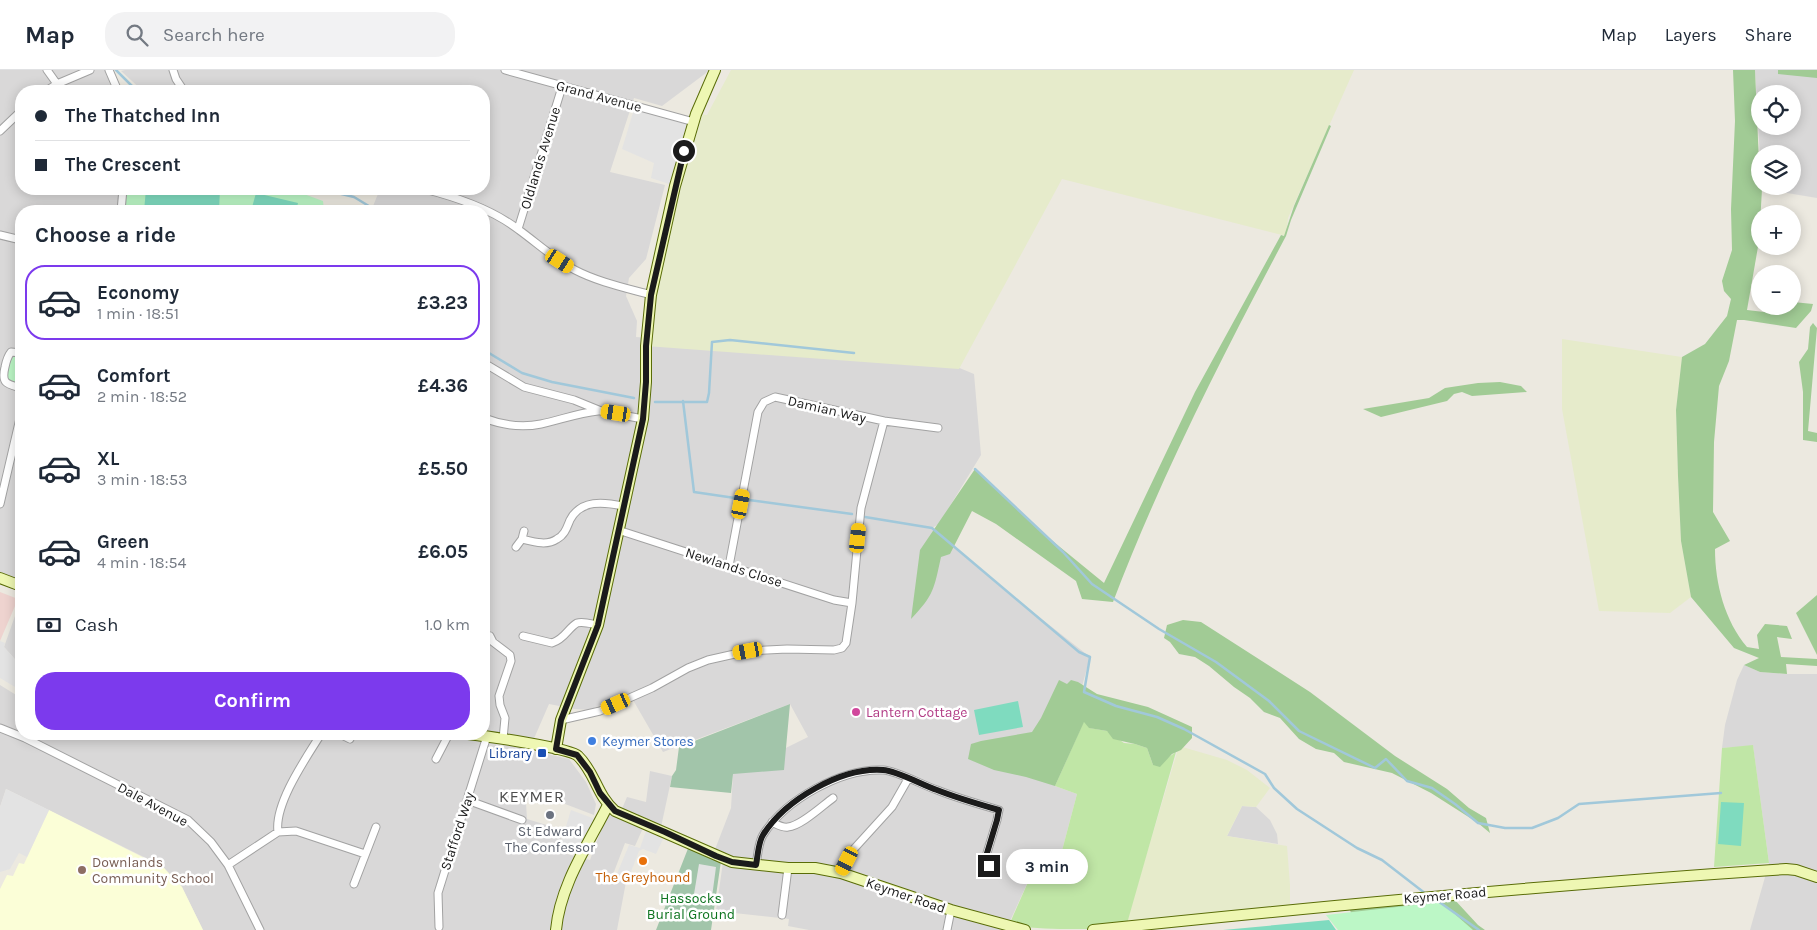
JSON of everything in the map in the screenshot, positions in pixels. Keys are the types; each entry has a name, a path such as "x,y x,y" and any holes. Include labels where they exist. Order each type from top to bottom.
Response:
{"main road":[{"path":"556,749 561,720 598,625 643,419 646,346 651,295 675,186 694,122 715,70"},
{"path":"0,578 15,584"},
{"name":"Keymer Road","path":"490,736 577,755 590,772 608,805 623,815 732,862 788,868 815,868 841,873 951,910 1026,930"},
{"path":"556,930 558,914 566,888 608,805"},
{"name":"Keymer Road","path":"1093,930 1430,896 1719,873 1796,870 1817,877"}],"street":[{"path":"47,70 56,84 90,70"},
{"path":"110,70 116,85"},
{"path":"173,70 180,85"},
{"name":"Grand Avenue","path":"505,70 694,122"},
{"name":"Oldlands Avenue","path":"518,229 562,87"},
{"path":"0,131 15,117"},
{"path":"442,195 473,205"},
{"path":"490,214 518,229 545,251 576,270 620,287 651,295"},
{"path":"0,235 15,239"},
{"path":"15,352 11,352 7,356 3,377 4,381 9,385 15,386"},
{"path":"490,367 524,387 574,400 601,411 643,419"},
{"name":"Damian Way","path":"729,566 758,412 764,402 775,397 884,422 938,428"},
{"path":"490,420 500,424 520,426 540,424 575,414 601,411"},
{"path":"561,720 600,711 708,660 748,651 787,649 834,650 842,648 846,643 852,603 861,508 884,422"},
{"path":"0,504 15,444"},
{"path":"522,540 540,544 556,540 564,534 576,510 588,504 597,503 623,506"},
{"name":"Newlands Close","path":"618,530 834,600 852,603"},
{"path":"516,547 522,540 524,532"},
{"path":"522,636 552,643 567,634 577,624 585,622 598,625"},
{"path":"490,636 493,642 510,655 511,661 499,696 505,718 503,738"},
{"name":"Dale Avenue","path":"0,728 15,734"},
{"name":"Dale Avenue","path":"29,740 188,820 211,842 228,865 260,930"},
{"path":"278,832 277,822 281,805 318,740"},
{"path":"436,759 445,740"},
{"name":"Stafford Way","path":"439,927 438,893 486,740"},
{"path":"756,865 762,837 772,822 797,801 821,786 856,773 884,770 944,793 999,810 987,853 989,866"},
{"path":"841,873 852,851 892,807 908,779"},
{"path":"772,822 780,827 798,824 833,798"},
{"path":"467,800 522,820"},
{"path":"354,884 376,828"},
{"path":"228,865 278,832 296,831 365,854"},
{"path":"782,915 788,868"},
{"path":"947,930 951,910"}],"shaded area":[{"path":"0,70 106,70 110,85 15,85 15,195 118,195 118,205 15,205 15,578 0,572"},
{"path":"708,70 662,106 634,98 610,172 665,185 646,259 629,278 626,296 637,321 636,337 945,362 974,374 981,455 939,524 932,528 1010,594 1090,657 1055,786 1077,794 1059,862 1036,864 1006,930 809,930 788,926 789,919 716,911 724,855 714,852 731,808 733,774 808,737 790,704 663,752 629,693 589,710 549,704 529,750 569,759 586,782 596,804 594,815 531,791 526,803 527,819 563,830 559,852 590,860 607,814 618,818 627,797 646,802 650,771 672,776 661,827 647,819 635,846 625,843 612,877 626,882 617,930 203,930 182,887 164,868 6,789 0,807 0,685 15,694 15,740 490,740 490,205 373,205 378,195 490,195 490,85 136,85 121,71"},
{"path":"731,70 1354,70 1288,218 1286,236 1062,179 959,369 646,346 651,295 696,114 707,115"},
{"path":"1733,70 1755,70 1756,85 1751,85 1751,135 1758,135 1758,145 1751,145 1751,195 1762,195 1761,205 1751,205 1751,255 1757,255 1755,265 1751,265 1751,287 1747,310 1751,310 1751,315 1801,315 1801,303 1813,304 1811,311 1796,328 1737,320 1729,361 1719,386 1714,442 1713,512 1730,541 1715,549 1715,562 1719,589 1727,614 1739,637 1747,647 1759,649 1757,635 1765,624 1787,626 1792,639 1777,637 1781,657 1817,659 1817,666 1786,664 1787,674 1760,672 1744,665 1759,658 1734,648 1691,597 1681,541 1676,410 1682,357 1705,344 1727,316 1731,299 1724,291 1722,281 1732,250 1731,209 1735,121"},
{"path":"1755,70 1817,70 1817,198 1799,195 1801,195 1801,145 1759,145 1759,135 1801,135 1801,85 1756,85"},
{"path":"1778,70 1817,70 1817,78 1778,74"},
{"path":"635,106 694,122 675,186 651,178 654,163 622,149"},
{"path":"1329,125 1331,126 1286,236 1172,462 1113,602 1082,599 1076,581 996,524 972,511 950,554 941,557 929,597 911,619 920,550 975,469 1044,534 1104,583 1195,392 1281,235 1284,236 1294,206"},
{"path":"1813,323 1817,328 1808,431 1817,433 1817,442 1803,440 1803,392 1799,362 1808,349 1810,327"},
{"path":"1562,339 1682,357 1676,410 1678,476 1681,541 1691,597 1670,613 1599,611 1562,409"},
{"path":"1500,382 1521,386 1527,392 1472,396 1462,392 1454,394 1447,401 1381,417 1363,409 1429,398 1445,388"},
{"path":"0,592 15,598 15,606 0,641"},
{"path":"1817,595 1817,655 1796,613"},
{"path":"15,616 15,659 4,647"},
{"path":"1183,620 1201,622 1310,692 1395,756 1447,789 1469,808 1486,818 1490,833 1478,823 1431,793 1392,773 1344,762 1334,753 1316,749 1299,739 1280,718 1264,712 1250,698 1209,666 1195,657 1179,654 1170,642 1164,638 1167,625"},
{"path":"0,641 5,643 4,647 15,659 15,687 0,678"},
{"path":"1744,665 1760,672 1817,674 1817,930 1750,930 1769,863 1753,746 1722,748 1725,725 1737,680"},
{"path":"1059,680 1067,684 1071,680 1078,682 1097,694 1148,707 1192,727 1192,738 1181,750 1172,754 1160,767 1153,765 1147,748 1113,739 1107,731 1089,728 1084,722 1055,786 994,770 968,759 971,744 1032,732 1041,718"},
{"path":"1179,746 1227,760 1247,770 1270,788 1256,807 1242,806 1227,836 1287,846 1290,908 1126,923"},
{"path":"6,789 49,810 27,857 19,853 10,869 0,872 0,807"},
{"path":"1242,806 1256,807 1270,820 1277,834 1278,844 1227,836"},
{"name":"Downlands Community School","path":"49,810 164,868 182,887 203,930 0,930 0,889 7,875 13,876 19,863 24,864"},
{"path":"571,810 595,819 579,856 559,849"},
{"path":"646,831 663,839 656,854 643,849 639,851 627,882 616,876 629,845 640,848"},
{"path":"699,864 716,867 712,897 694,894"},
{"path":"1454,899 1485,930 1470,930 1351,913 1349,907"}],"green space":[{"path":"126,195 306,195 323,201 323,205 126,205"},
{"path":"145,195 220,195 219,205 145,205"},
{"path":"255,195 264,195 298,203 298,205 253,205"},
{"path":"15,356 15,383 9,380 7,374 10,361"},
{"path":"1018,701 1023,727 979,735 974,710"},
{"path":"790,704 784,770 733,774 731,793 670,787 672,776 676,770 679,747"},
{"path":"1084,721 1090,728 1107,731 1124,743 1147,748 1153,765 1176,752 1126,927 1067,929 1009,925 1036,864 1059,862 1077,794 1055,786"},
{"path":"1753,745 1769,863 1714,867 1722,748"},
{"path":"1721,802 1744,803 1741,846 1718,844"},
{"name":"Hassocks Burial Ground","path":"689,846 721,861 711,930 656,930"},
{"path":"1441,902 1473,930 1338,930 1326,915"},
{"path":"1329,920 1336,930 1223,930"}],"waterway":[{"path":"116,70 131,85"},
{"path":"346,195 354,197 367,205"},
{"path":"655,402 707,402 712,342 730,340 854,353"},
{"path":"490,354 522,373 552,382 634,398"},
{"path":"683,401 694,492 735,498"},
{"path":"975,469 1063,552 1092,584 1159,629 1216,662 1269,701 1299,731 1375,768 1386,759 1407,781 1432,788 1478,823 1505,828 1532,828 1558,818 1579,804 1721,793"},
{"path":"749,500 852,514"},
{"path":"865,517 932,528 1079,652 1090,657 1084,692 1116,706 1157,717 1184,729 1265,774 1274,788 1297,809 1357,848 1382,860 1426,894"},
{"path":"1435,899 1479,930"}],"place":[{"name":"Lantern Cottage","path":"856,712"},
{"name":"Keymer Stores","path":"592,741"},
{"name":"Library","path":"542,753"},
{"name":"St Edward The Confessor","path":"550,815"},
{"name":"The Greyhound","path":"643,861"},
{"name":"Downlands Community School","path":"82,870"}],"district":[{"name":"KEYMER","path":"532,796"}],"route":[{"path":"684,151 651,295 646,346 645,410 598,625 561,720 556,749 577,755 590,772 608,805 615,811 716,856 732,862 756,865 762,837 772,822 797,801 821,786 835,780 856,773 884,770 999,810 987,853 989,866"}]}
